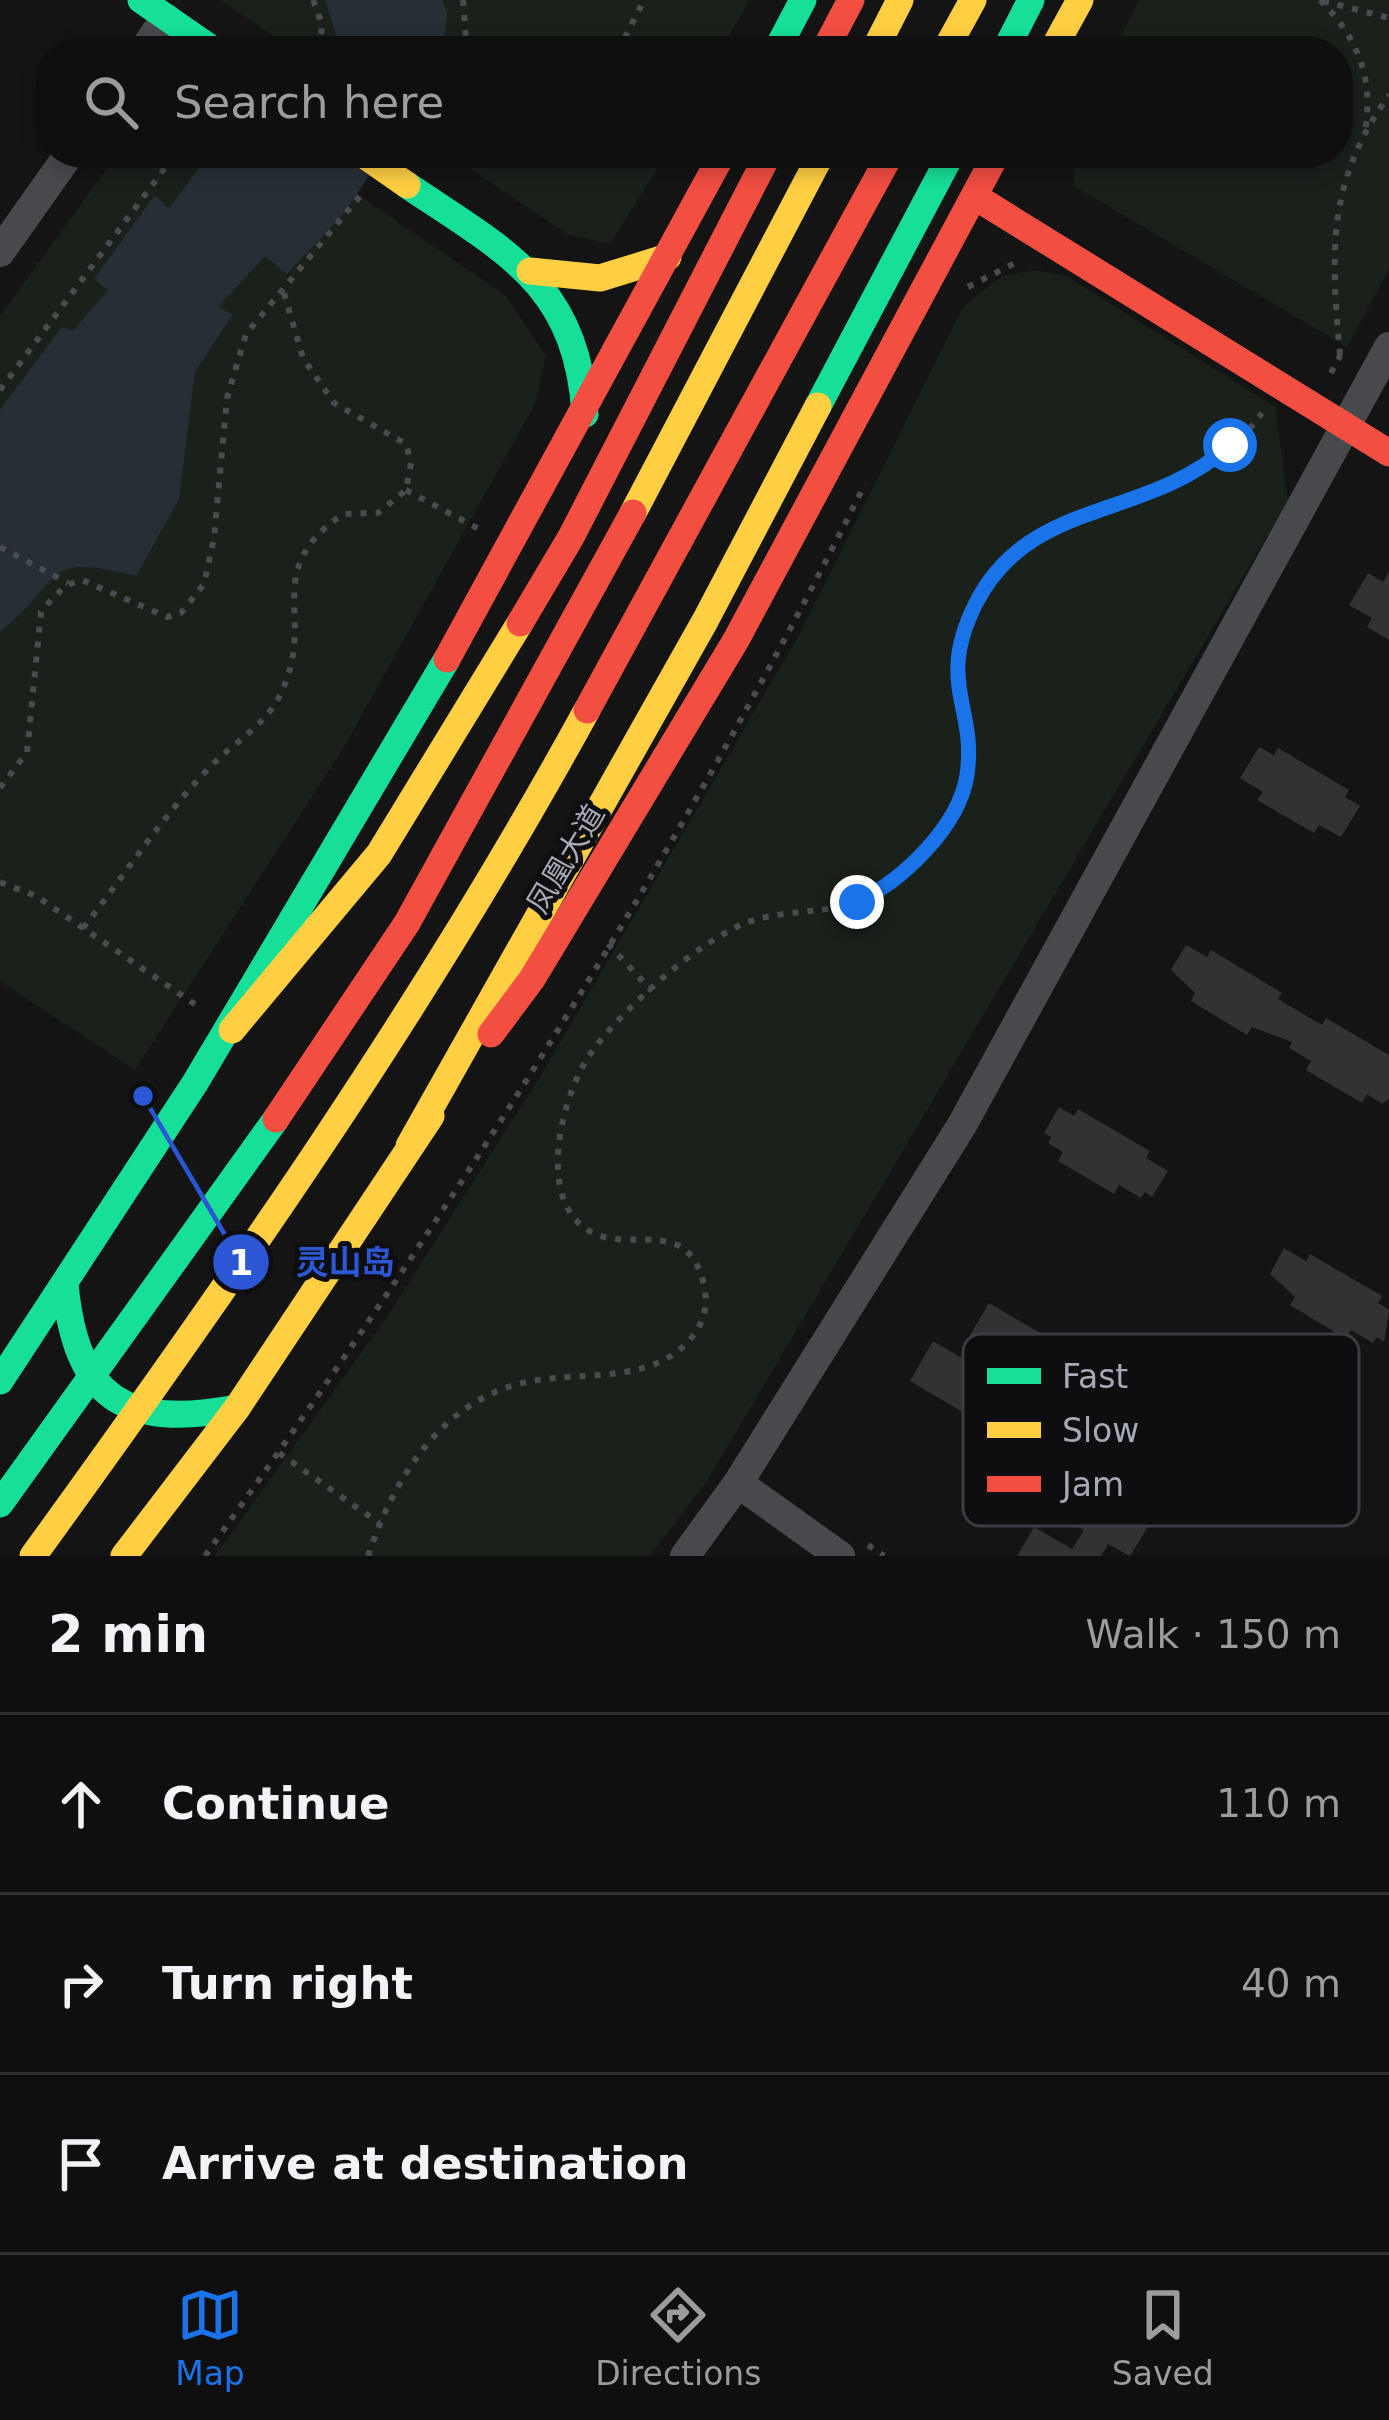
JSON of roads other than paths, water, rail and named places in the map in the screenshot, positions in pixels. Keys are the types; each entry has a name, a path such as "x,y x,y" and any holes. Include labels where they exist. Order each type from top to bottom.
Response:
{"main road":[{"path":"784,36 803,0"},
{"path":"832,36 851,0"},
{"path":"882,36 901,0"},
{"path":"953,36 973,0"},
{"path":"1012,36 1031,0"},
{"path":"1060,36 1080,0"},
{"path":"154,9 193,36"},
{"path":"382,168 530,272 548,290 575,337 586,388 585,415"},
{"path":"1,1379 232,1030 514,548 715,168"},
{"path":"232,1030 379,854 457,731 571,537 761,168"},
{"path":"0,1504 291,1098 407,923 712,369 814,168"},
{"name":"凤凰大道","path":"33,1556 234,1279 497,874 883,168"},
{"path":"409,1146 705,621 944,168"},
{"name":"凤凰大道","path":"124,1556 237,1408 409,1146 532,979 736,640 989,168"},
{"path":"974,196 1389,453"},
{"path":"530,272 565,281 601,281 636,273 668,257"},
{"path":"65,1284 73,1353 126,1410 167,1420 237,1408"},
{"path":"147,1556 171,1496"}],"street":[{"path":"0,252 59,168"},
{"path":"685,1556 738,1483 962,1124 1389,347"},
{"path":"738,1483 840,1556"}],"place":[{"name":"灵山岛","path":"143,1096"}]}
